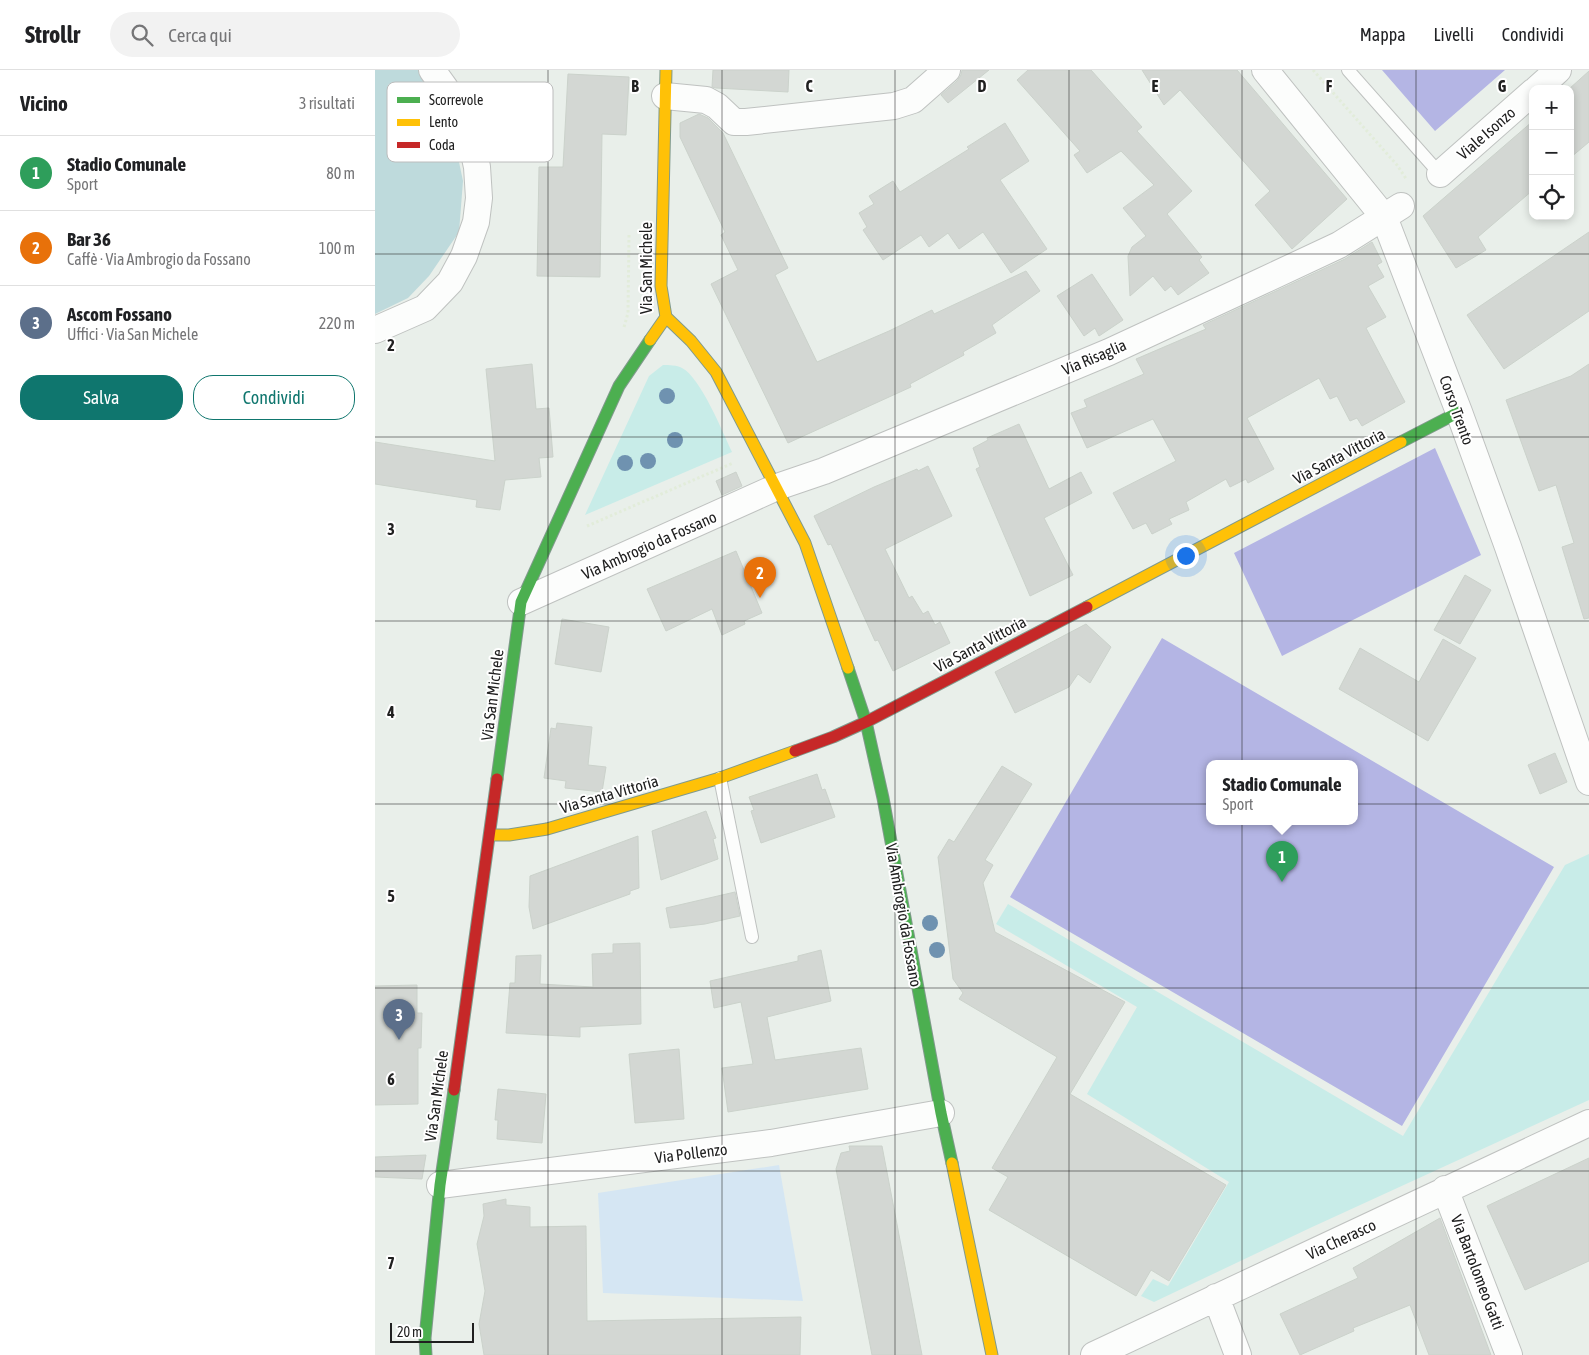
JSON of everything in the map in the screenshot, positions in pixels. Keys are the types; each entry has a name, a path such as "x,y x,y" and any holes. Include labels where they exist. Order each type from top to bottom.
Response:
{"street":[{"path":"432,70 441,82"},
{"name":"Via San Michele","path":"426,1355 425,1338 440,1185 521,602 619,386 666,317 661,286 666,70"},
{"path":"665,96 706,100 717,106 734,122 746,122 894,106 913,100 947,70"},
{"name":"Corso Trento","path":"1265,70 1399,203 1459,412 1511,556 1578,721 1589,782"},
{"path":"1541,85 1558,70"},
{"name":"Viale Isonzo","path":"1440,174 1529,96"},
{"path":"375,330 425,308 450,282 464,256 476,222 479,198 476,162"},
{"name":"Via Risaglia","path":"777,487 824,471 1109,352 1339,245 1399,203"},
{"name":"Via Ambrogio da Fossano","path":"666,317 691,341 716,372 805,543 866,722 883,798 941,1113 992,1355"},
{"name":"Via Santa Vittoria","path":"490,835 509,835 547,828 720,778 866,722 1459,412"},
{"name":"Via Ambrogio da Fossano","path":"521,602 777,487"},
{"name":"Via Pollenzo","path":"440,1185 771,1143 941,1113"},
{"name":"Via Cherasco","path":"1094,1355 1589,1123"},
{"name":"Via Bartolomeo Gatti","path":"1445,1189 1509,1355"},
{"path":"1216,1297 1238,1355"}],"lane":[{"path":"1349,70 1440,174"},
{"path":"720,778 752,937"}],"path":[{"path":"1313,70 1397,165 1399,203"},
{"path":"623,330 628,313 629,235"},
{"path":"583,527 739,460"}],"shaded area":[{"path":"375,70 422,70 431,82 387,82 387,162 459,162 463,181 459,232 429,276 408,298 375,314"},
{"path":"1382,70 1505,70 1435,131"},
{"path":"663,365 682,368 696,382 704,393 732,452 585,515 649,376"},
{"path":"1435,448 1481,555 1282,656 1234,553"},
{"path":"1162,638 1554,867 1402,1126 1010,897"},
{"path":"1589,854 1589,1100 1154,1302 1141,1296 1153,1279 1168,1286 1229,1182 1087,1094 1137,1007 996,924 1008,904 1403,1136 1565,865"},
{"path":"779,1165 803,1301 603,1293 598,1193"}],"building":[{"path":"713,70 789,70 788,92 712,87"},
{"path":"962,70 989,70 948,103 941,95 957,81"},
{"path":"1028,70 1091,70 1142,127 1137,131 1192,191 1167,214 1202,257 1199,260 1209,273 1178,295 1171,286 1165,291 1153,276 1130,296 1128,256 1132,247 1146,236 1123,208 1154,185 1121,151 1087,173 1074,155 1080,151 1017,80"},
{"path":"1142,70 1237,70 1347,199 1292,249 1255,205 1270,191 1180,90 1164,105"},
{"path":"1589,71 1589,142 1574,155 1574,85"},
{"path":"568,74 629,77 626,135 602,134 600,277 537,276 539,167 563,167"},
{"path":"699,114 708,118 723,133 788,268 775,275 817,362 932,310 934,314 1026,271 1040,291 992,325 996,333 963,352 964,355 910,384 911,387 788,443 711,284 738,270 721,235 725,232 680,137 680,123"},
{"path":"1005,123 1029,161 1000,180 1047,249 1011,273 983,232 959,249 948,233 929,247 921,235 883,260 863,230 867,227 859,213 874,204 869,196 893,181 900,192 969,149 967,147"},
{"path":"1529,124 1529,193 1478,237 1486,250 1456,268 1423,216"},
{"path":"1589,232 1589,311 1504,369 1467,315"},
{"path":"1372,242 1382,262 1377,265 1384,277 1368,286 1386,317 1366,328 1405,402 1362,426 1357,418 1350,421 1337,396 1330,399 1319,378 1247,418 1274,469 1248,483 1246,479 1230,487 1226,479 1186,502 1189,510 1169,519 1172,524 1152,534 1146,523 1133,529 1113,493 1176,461 1153,419 1087,448 1071,413 1087,407 1084,400 1144,374 1136,359 1206,329 1203,325 1345,259"},
{"path":"1092,274 1123,320 1099,336 1095,328 1084,336 1057,296"},
{"path":"532,364 536,409 549,408 553,457 539,458 541,477 505,480 500,510 476,507 477,500 375,484 375,442 495,461 486,369"},
{"path":"1589,364 1589,618 1584,619 1562,547 1574,543 1556,485 1539,491 1506,400 1571,376"},
{"path":"1019,424 1049,489 1081,472 1092,493 1044,518 1073,575 1030,596 976,469 980,467 973,448 988,440 987,438"},
{"path":"928,466 952,516 885,549 909,598 912,596 923,614 928,611 935,625 940,622 950,643 893,671 878,640 875,641 831,544 828,545 814,516 874,487"},
{"path":"736,472 742,486 722,495 716,481"},
{"path":"736,551 762,613 744,621 745,624 722,635 712,609 666,631 647,589"},
{"path":"1465,575 1491,590 1460,644 1434,630"},
{"path":"562,619 609,627 601,672 555,664"},
{"path":"1086,624 1111,647 1090,683 1078,674 1069,687 1015,713 995,672"},
{"path":"1443,639 1476,658 1428,741 1339,689 1360,648 1419,682"},
{"path":"557,723 592,727 588,765 606,767 602,792 565,788 566,781 544,778 551,728 556,729"},
{"path":"1555,753 1567,782 1540,794 1528,765"},
{"path":"1002,766 1032,784 985,860 993,865 983,883 995,932 1125,1002 1070,1094 1226,1185 1169,1281 1151,1270 1136,1296 989,1210 1008,1177 992,1168 1057,1057 959,999 963,993 953,979 938,857 949,839 954,842"},
{"path":"817,774 822,790 825,789 835,817 761,843 751,811 754,810 749,797"},
{"path":"706,811 716,838 713,839 718,859 661,880 652,831"},
{"path":"638,836 639,888 630,891 630,894 533,929 529,907 530,876"},
{"path":"735,892 740,916 705,924 670,928 666,908"},
{"path":"640,943 641,1024 580,1027 580,1037 506,1033 510,983 515,983 516,956 541,955 540,984 593,987 592,954 613,953 613,944"},
{"path":"821,950 831,1001 767,1017 775,1060 861,1048 868,1089 728,1112 722,1068 753,1064 741,1002 714,1008 710,981 798,961 798,956"},
{"path":"417,985 417,1013 422,1013 421,1048 418,1048 418,1104 375,1105 375,986"},
{"path":"679,1049 684,1119 635,1123 629,1054"},
{"path":"498,1089 546,1094 542,1143 497,1139 498,1120 495,1120"},
{"path":"849,1146 882,1146 922,1355 872,1355 836,1169 841,1153 850,1151"},
{"path":"426,1155 422,1179 375,1177 375,1157"},
{"path":"1589,1158 1589,1261 1525,1290 1487,1206"},
{"path":"506,1199 506,1205 530,1207 530,1227 586,1226 587,1321 801,1317 800,1355 484,1355 479,1324 485,1291 477,1244 484,1216 483,1204"},
{"path":"1440,1218 1491,1355 1429,1355 1410,1305 1353,1328 1354,1331 1300,1355 1280,1314 1358,1278 1353,1268"}],"traffic: fast":[{"path":"497,779 521,602 619,386 650,340"},
{"path":"1401,442 1459,412"},
{"path":"848,668 866,722 883,798 941,1113 952,1163"},
{"path":"426,1355 425,1338 440,1185 454,1090"}],"traffic: slow":[{"path":"650,340 666,317 661,286 666,70"},
{"path":"666,317 691,341 716,372 805,543 848,668"},
{"path":"1087,607 1401,442"},
{"path":"490,835 509,835 547,829 720,778 795,751"},
{"path":"952,1163 992,1355"}],"traffic: jam":[{"path":"795,751 866,722 1087,607"},
{"path":"454,1090 497,779"}],"place":[{"name":"Bar 36","path":"760,598"},
{"name":"Stadio Comunale","path":"1282,882"},
{"name":"Ascom Fossano","path":"399,1040"}]}
